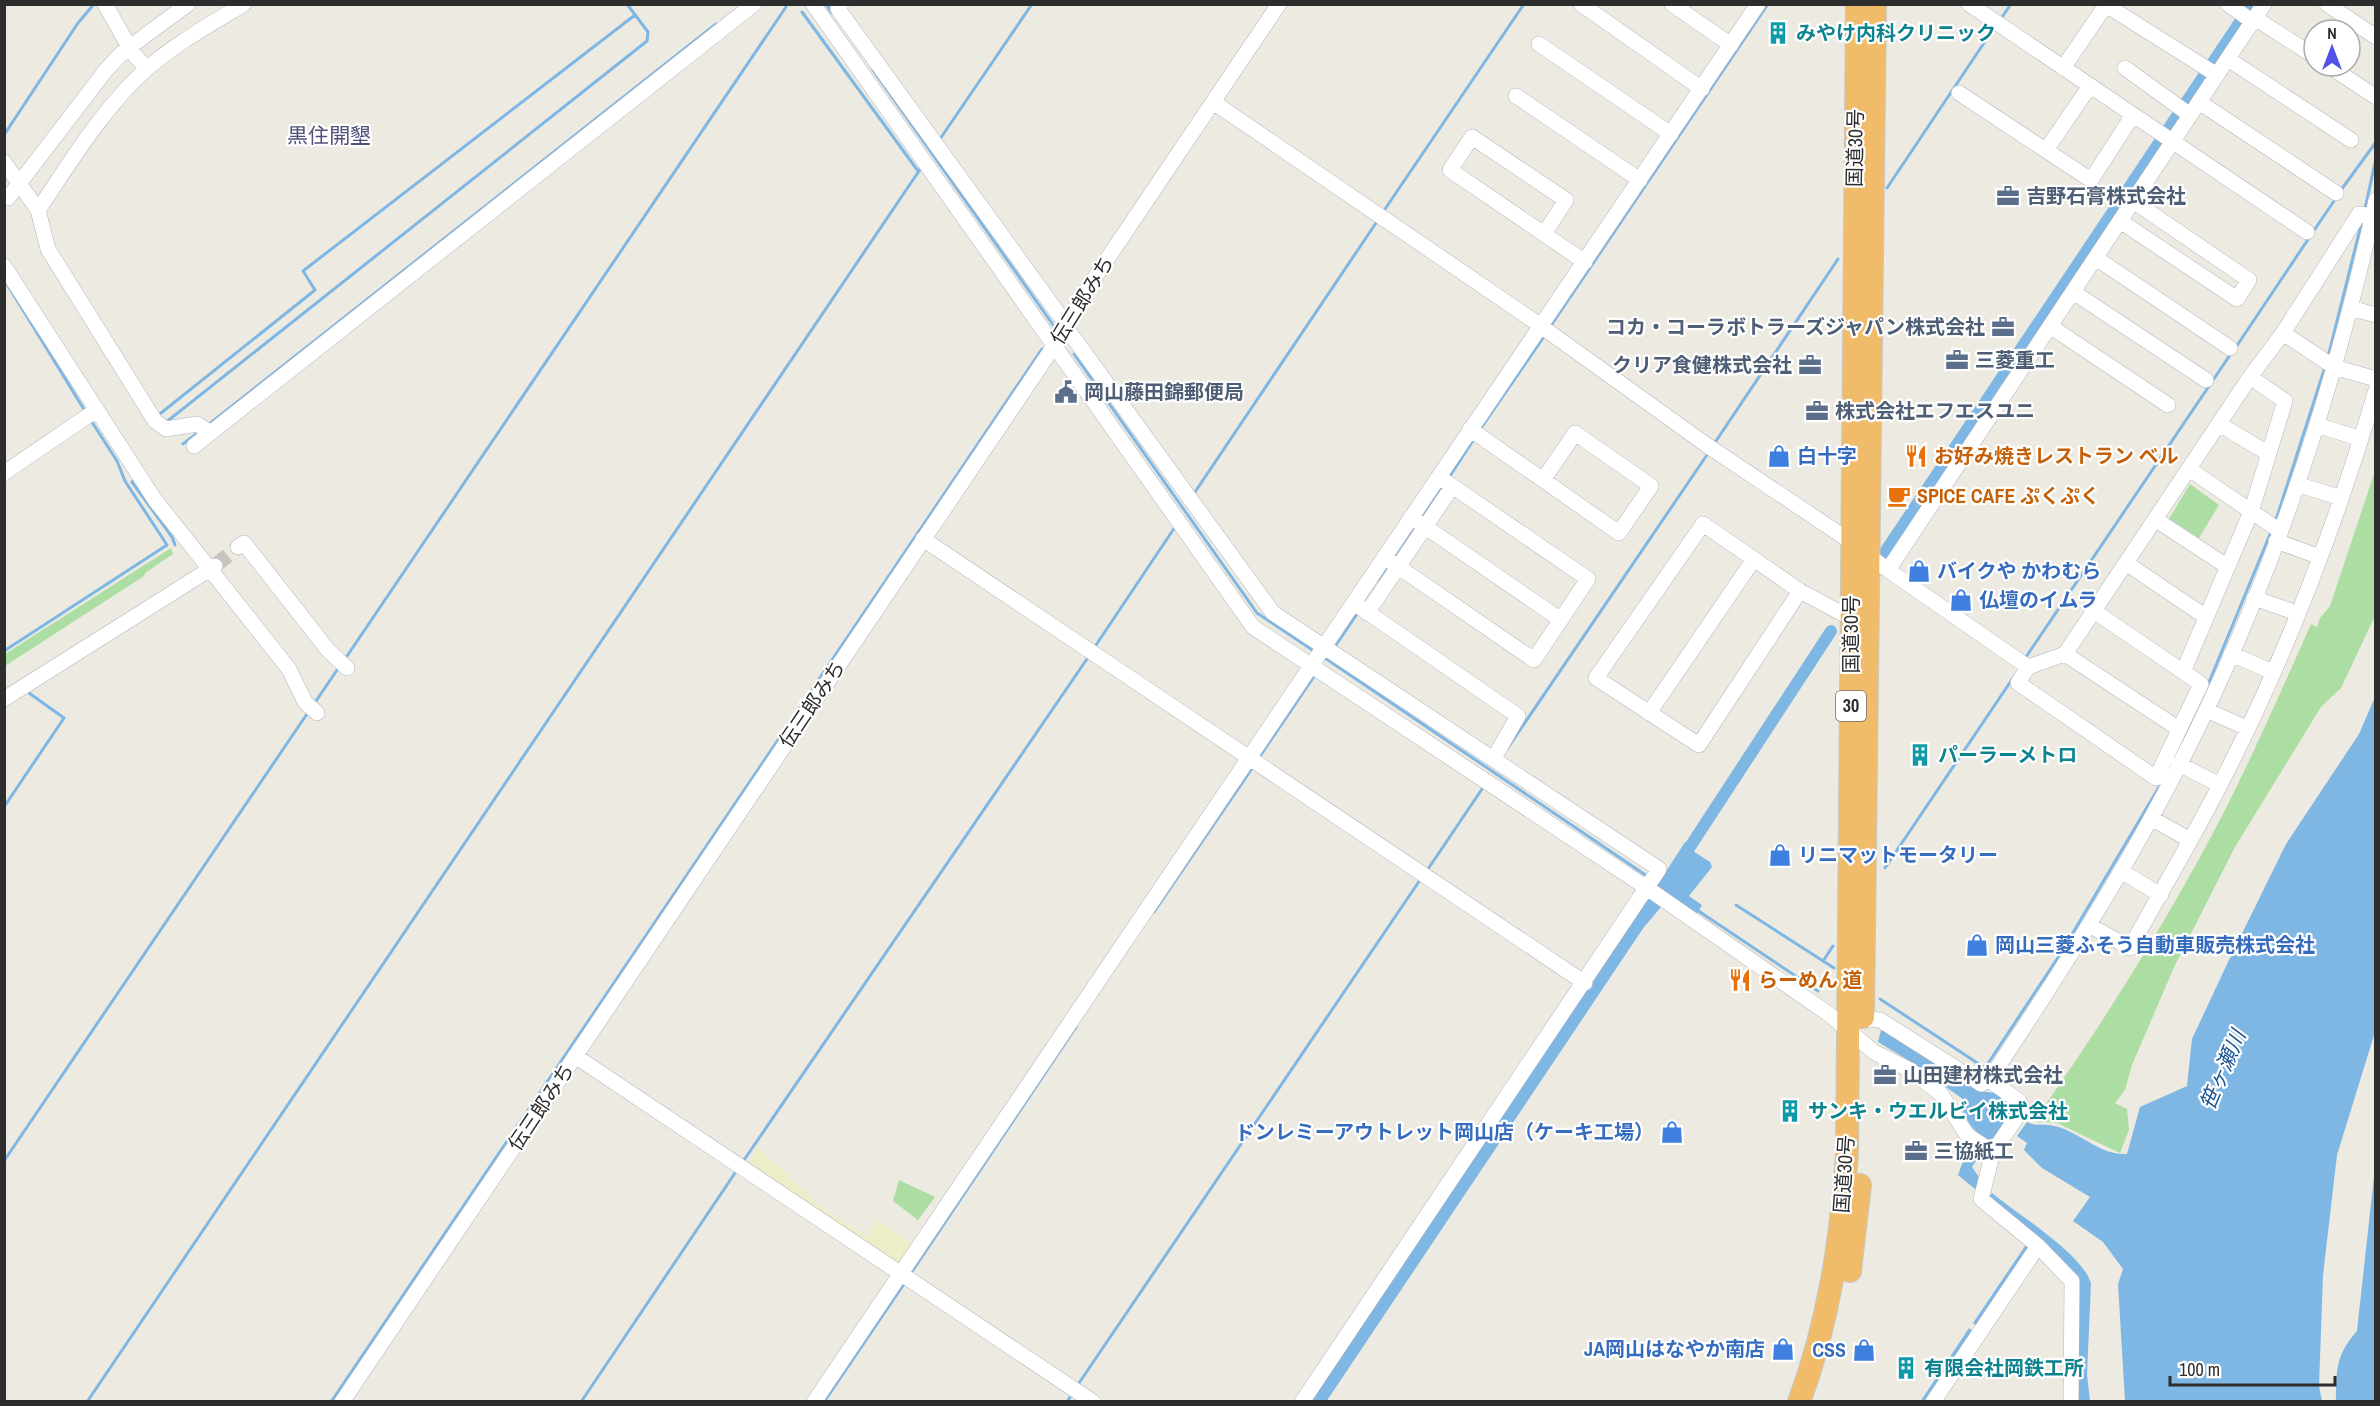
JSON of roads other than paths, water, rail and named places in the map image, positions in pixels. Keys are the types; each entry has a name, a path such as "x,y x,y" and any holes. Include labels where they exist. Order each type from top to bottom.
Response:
{"highway":[{"name":"国道30号","path":"1799,1401 1816,1353 1826,1313 1840,1231 1855,1027 1860,615 1851,542 1857,4"},
{"name":"国道30号","path":"1860,615 1869,556 1875,4"},
{"name":"国道30号","path":"1814,1401 1839,1321 1856,1230 1862,1152 1855,1027"}],"street":[{"path":"105,4 129,47 144,66"},
{"path":"8,198 87,92 129,47 188,4"},
{"path":"38,210 105,113 144,66 244,4"},
{"path":"194,446 205,429 754,4"},
{"path":"813,4 1062,319 1273,613 1323,654 1638,868 1659,869 1302,1401"},
{"path":"841,4 838,9 1054,346 1248,621 1323,654 1494,758 1638,868 1651,882 1855,1027 1874,1052 1910,1070 1941,1094 1963,1129 1984,1146"},
{"name":"伝三郎みち","path":"342,1401 1054,346 1062,319 1085,292 1279,4"},
{"path":"1581,4 1702,89"},
{"path":"1672,4 1731,45"},
{"path":"814,1401 904,1278 1254,760 1323,654 1360,608 1419,522 1544,330 1585,262 1758,4"},
{"path":"1969,4 2307,232"},
{"path":"2228,4 2302,49"},
{"path":"1888,570 2120,222 2166,138 2184,111 2199,102 2211,72 2228,58 2249,18 2264,4"},
{"path":"2327,4 2376,37"},
{"path":"2063,68 2102,6 2106,5 2211,72"},
{"path":"1539,44 1671,134"},
{"path":"2228,58 2351,140"},
{"path":"2125,68 2184,111"},
{"path":"2347,78 2376,97"},
{"path":"2046,150 2090,86"},
{"path":"1959,93 2091,180 2133,115"},
{"path":"1516,96 1640,180"},
{"path":"1213,102 2024,664 2065,654 2250,377 2283,333 2362,240"},
{"path":"2199,102 2336,193"},
{"path":"1544,234 1566,200 1472,137 1450,170 1585,262"},
{"path":"4,162 38,210 48,249 155,421 166,429 192,423 205,429"},
{"path":"1855,1027 1880,1020 1981,1084 1989,1080 2089,925 2151,818 2179,764 2206,710 2254,598 2276,531 2297,484 2317,425 2329,364 2350,308 2367,215 2376,200"},
{"path":"2120,222 2237,299 2249,280 2133,201"},
{"path":"2096,258 2230,348"},
{"path":"4,266 91,414 155,500 212,567 289,669 305,702 317,713"},
{"path":"2073,292 2206,380"},
{"path":"2350,308 2376,315"},
{"path":"2050,326 2168,405"},
{"path":"2283,333 2329,364 2376,379"},
{"path":"2183,672 2251,512 2285,400 2250,377"},
{"path":"2089,925 2130,948 2161,895 2220,785 2273,672 2320,557 2376,390"},
{"path":"4,473 91,414"},
{"path":"2219,424 2269,454"},
{"path":"2317,425 2361,439"},
{"path":"1475,433 1619,533 1651,486 1575,434 1543,480"},
{"path":"2188,469 2276,531 2320,557"},
{"path":"1391,562 1534,660 1562,620 1588,579 1446,482"},
{"path":"2297,484 2341,498"},
{"path":"2155,519 2228,567"},
{"path":"1419,522 1562,620"},
{"path":"1800,591 1699,746 1596,678 1703,524 1800,591 1842,614 1860,615"},
{"path":"923,539 1585,982"},
{"path":"238,547 244,543 328,650 347,668"},
{"path":"1649,713 1754,559"},
{"path":"2126,563 2206,617"},
{"path":"4,699 212,567"},
{"path":"2254,598 2297,613"},
{"path":"1360,608 1518,716 1494,758"},
{"path":"2024,664 2018,683 2156,778 2201,684 2094,611"},
{"path":"2065,654 2179,729"},
{"path":"2231,654 2273,672"},
{"path":"2206,710 2247,728"},
{"path":"2179,764 2220,785"},
{"path":"2151,818 2190,840"},
{"path":"2121,871 2161,895"},
{"path":"575,1056 1088,1399"},
{"path":"1984,1146 2007,1133 2023,1105 1989,1080"},
{"path":"1984,1146 1981,1198 2033,1242 2072,1281 2071,1401"},
{"path":"1934,1401 2033,1242"}],"water":[{"name":"笹ヶ瀬川","path":"2375,697 2375,1032 2337,1155 2323,1275 2319,1386 2322,1401 2125,1401 2118,1284 2123,1269 2103,1242 2073,1221 2090,1197 2042,1168 2024,1150 2027,1143 2017,1136 2027,1122 2050,1125 2108,1151 2127,1154 2140,1107 2187,1086 2192,1039 2228,962 2286,844 2359,734"},
{"path":"1685,842 1692,845 1690,849 1710,862 1712,867 1689,896 1702,905 1696,915 1656,887"},
{"path":"1882,1026 1979,1091 2003,1094 2017,1107 2001,1138 1989,1141 1976,1132 1963,1111 1967,1102 1908,1060 1878,1042"},
{"path":"1973,1146 1982,1152 1972,1167 1981,1180 1975,1189 1958,1175"},
{"path":"2375,1167 2375,1401 2336,1401 2336,1381 2341,1355 2357,1331"},
{"path":"1992,1193 2062,1247 2085,1271 2091,1283 2087,1375 2090,1401 2079,1401 2079,1279 1987,1199"},
{"path":"2027,1243 2030,1245 1977,1326 1973,1323"},
{"path":"1969,1328 1973,1331 1925,1401 1920,1402"}],"waterway":[{"path":"4,135 78,23 94,4"},
{"path":"165,423 647,41 648,32 627,4"},
{"path":"826,4 832,13"},
{"path":"940,139 1032,4"},
{"path":"1383,212 1524,4"},
{"path":"1550,327 1768,4"},
{"path":"2000,20 2011,4"},
{"path":"1883,555 2252,4"},
{"path":"345,659 786,7"},
{"path":"802,12 918,171"},
{"path":"161,413 315,290 303,271 635,15"},
{"path":"208,425 716,24"},
{"path":"1887,188 1994,28"},
{"path":"873,70 1056,329"},
{"path":"2341,190 2376,142"},
{"path":"2365,209 2376,158"},
{"path":"87,1402 921,168"},
{"path":"2313,232 2336,198"},
{"path":"1195,492 1378,220"},
{"path":"2328,357 2362,221"},
{"path":"2236,347 2309,238"},
{"path":"1716,441 1838,259"},
{"path":"7,284 85,411"},
{"path":"1479,431 1545,335"},
{"path":"331,1402 1042,349"},
{"path":"2024,660 2232,352"},
{"path":"1074,354 1257,613 1314,651"},
{"path":"2275,523 2325,367"},
{"path":"4,651 167,545 125,481 117,461 90,419"},
{"path":"183,444 200,431"},
{"path":"1448,479 1474,439"},
{"path":"1507,749 1709,452"},
{"path":"134,480 132,482 172,537 175,545"},
{"path":"1421,519 1442,487"},
{"path":"1094,648 1175,527"},
{"path":"1395,558 1416,527"},
{"path":"2207,687 2271,532"},
{"path":"1380,581 1389,566"},
{"path":"1334,648 1359,611"},
{"path":"1682,859 1831,631"},
{"path":"742,1163 1089,656"},
{"path":"1322,656 1647,876"},
{"path":"314,704 339,667"},
{"path":"1258,759 1313,678"},
{"path":"1885,868 2013,678"},
{"path":"4,807 64,718 29,693"},
{"path":"4,1161 309,711"},
{"path":"1154,912 1253,767"},
{"path":"1880,999 1985,1068 2061,953 2159,787"},
{"path":"1426,872 1482,789"},
{"path":"1077,1386 1420,880"},
{"path":"1314,1402 1636,921 1654,900"},
{"path":"1736,905 1834,968"},
{"path":"1644,912 1658,906"},
{"path":"1697,910 1818,991"},
{"path":"1823,961 1833,946"},
{"path":"911,1273 1076,1027"},
{"path":"581,1402 737,1170"},
{"path":"824,1402 906,1281"},
{"path":"1067,1402 1072,1394"}],"tunnel":[{"path":"216,565 238,547"}],"place":[{"name":"みやけ内科クリニック","path":"1778,33"},
{"name":"吉野石膏株式会社","path":"2008,196"},
{"name":"コカ・コーラボトラーズジャパン株式会社","path":"2003,327"},
{"name":"三菱重工","path":"1957,360"},
{"name":"クリア食健株式会社","path":"1810,365"},
{"name":"岡山藤田錦郵便局","path":"1066,392"},
{"name":"株式会社エフエスユニ","path":"1817,411"},
{"name":"白十字","path":"1779,456"},
{"name":"お好み焼きレストラン ベル","path":"1916,456"},
{"name":"SPICE CAFE ぷくぷく","path":"1899,496"},
{"name":"バイクや かわむら","path":"1919,571"},
{"name":"仏壇のイムラ","path":"1961,600"},
{"name":"パーラーメトロ","path":"1920,755"},
{"name":"リニマットモータリー","path":"1780,855"},
{"name":"岡山三菱ふそう自動車販売株式会社","path":"1977,945"},
{"name":"らーめん 道","path":"1740,980"},
{"name":"山田建材株式会社","path":"1885,1075"},
{"name":"サンキ・ウエルビイ株式会社","path":"1790,1111"},
{"name":"ドンレミーアウトレット岡山店（ケーキ工場）","path":"1672,1132"},
{"name":"三協紙工","path":"1916,1151"},
{"name":"JA岡山はなやか南店","path":"1783,1349"},
{"name":"CSS","path":"1864,1350"},
{"name":"有限会社岡鉄工所","path":"1906,1368"}],"district":[{"name":"黒住開墾","path":"329,136"}]}
